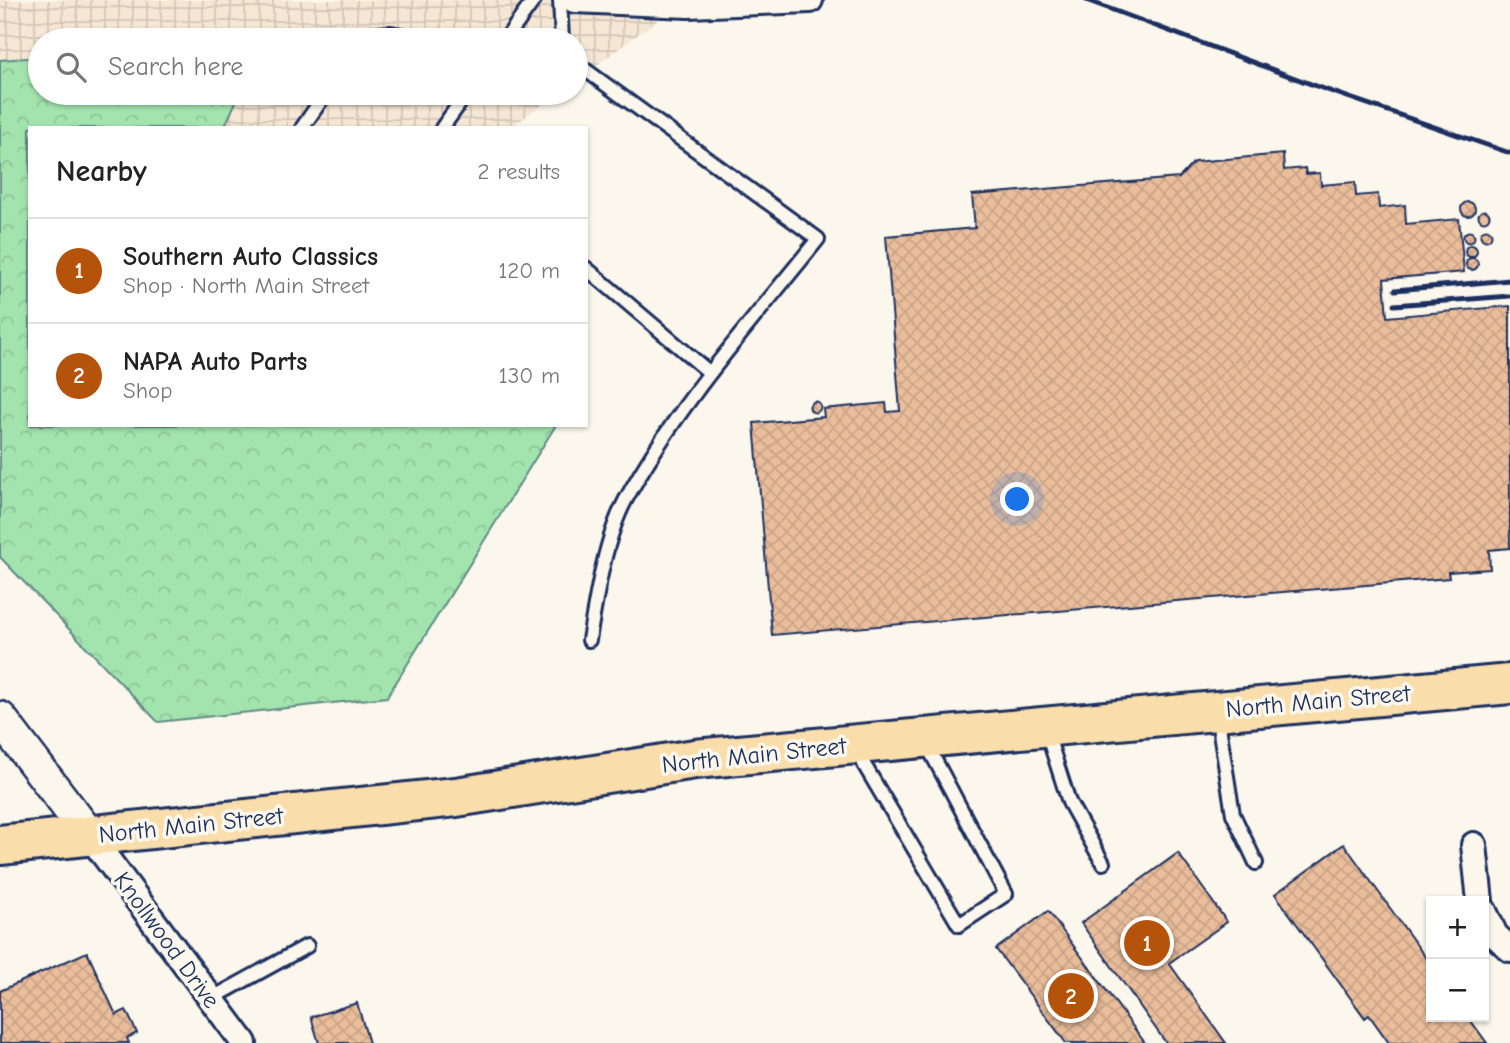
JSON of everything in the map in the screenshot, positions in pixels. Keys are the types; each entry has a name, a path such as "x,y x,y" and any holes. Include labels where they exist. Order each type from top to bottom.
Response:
{"main road":[{"name":"North Main Street","path":"0,845 456,797 695,758 1510,684"}],"street":[{"path":"574,0 688,5 810,0"},
{"path":"0,718 90,836"},
{"name":"Knollwood Drive","path":"90,836 180,955 209,1000 244,1043"},
{"path":"1474,845 1479,896"},
{"path":"1489,922 1495,935 1510,949"}],"lane":[{"path":"514,28 534,0"},
{"path":"560,0 561,28"},
{"path":"588,73 818,239 710,373 624,503 598,584 589,640"},
{"path":"303,126 318,105"},
{"path":"443,126 458,105"},
{"path":"588,270 710,373"},
{"path":"1216,710 1233,814 1255,863"},
{"path":"1045,727 1069,802 1103,863"},
{"path":"852,744 959,925 1006,894 924,738"},
{"path":"209,1000 307,946"}],"shaded area":[{"path":"0,0 685,0 588,71 588,28 28,28 28,105 542,105 513,126 28,126 29,427 0,500"}],"green space":[{"path":"28,58 28,105 235,105 225,126 28,126 28,427 555,427 387,697 158,722 0,557 0,60"}],"building":[{"path":"1283,154 1284,170 1305,168 1306,174 1320,173 1321,185 1355,182 1356,196 1378,194 1379,208 1405,205 1406,224 1459,219 1464,272 1384,279 1387,317 1510,306 1510,548 1489,550 1490,569 1448,572 1449,578 772,635 754,423 824,417 823,409 886,403 887,412 900,411 886,236 975,228 972,195 1179,178 1194,162"},
{"path":"1465,202 1471,202 1475,209 1471,216 1465,216 1461,212 1461,206"},
{"path":"1484,211 1488,212 1488,220 1484,221 1480,220 1479,216 1480,212"},
{"path":"1486,230 1490,231 1490,239 1486,240 1482,239 1481,235 1482,231"},
{"path":"1469,232 1473,233 1473,241 1469,242 1465,241 1464,237 1465,233"},
{"path":"1471,245 1477,251 1471,257 1465,251"},
{"path":"1472,258 1478,264 1472,270 1466,264"},
{"path":"815,402 819,403 819,411 815,412 811,411 810,407 811,403"},
{"path":"1344,844 1426,958 1426,1022 1472,1022 1487,1043 1389,1043 1369,1015 1365,1018 1275,894"},
{"path":"1178,853 1227,922 1169,963 1226,1043 1166,1043 1081,923"},
{"path":"1048,911 1145,1043 1066,1043 996,949"},
{"path":"87,952 116,1015 126,1010 137,1033 127,1038 129,1043 0,1043 0,991"},
{"path":"357,1003 369,1043 319,1043 311,1017"}],"railway":[{"path":"1086,0 1327,90 1510,153"},
{"path":"1395,290 1510,280"},
{"path":"1394,305 1510,296"}],"place":[{"name":"Southern Auto Classics","path":"1147,943"},
{"name":"NAPA Auto Parts","path":"1071,996"}]}
